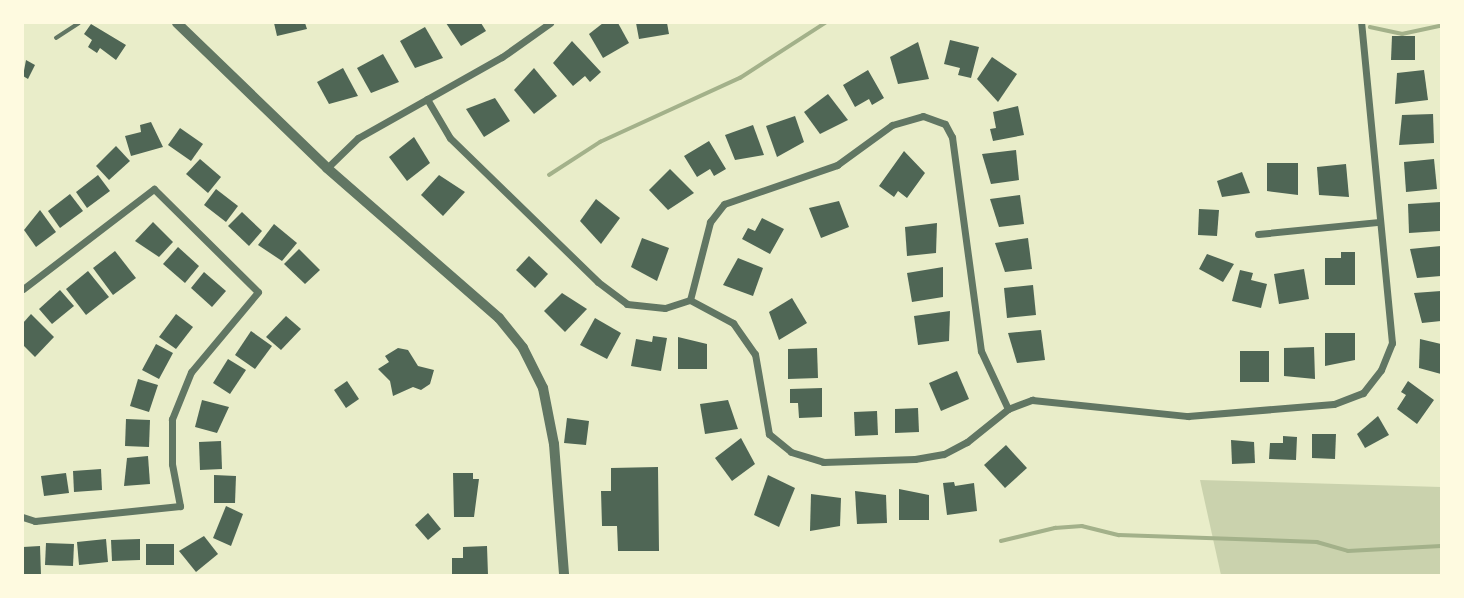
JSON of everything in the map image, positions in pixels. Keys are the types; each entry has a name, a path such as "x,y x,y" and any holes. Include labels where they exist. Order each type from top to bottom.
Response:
{"street":[{"path":"177,23 327,169 499,318 523,348 542,388 554,444 564,575"},
{"path":"327,169 358,138 502,58 550,23"},
{"path":"427,99 450,138 598,282 627,304 664,308 690,300 733,323 755,354 769,434 791,452 823,462 944,454 967,442 1008,409 1032,400 1060,400 1145,415 1188,416 1334,404 1363,393 1381,370 1392,343 1362,23"},
{"path":"690,300 710,222 724,204 837,165 892,125 923,116 945,124 952,137 981,351 1008,409"},
{"path":"23,289 154,189 258,292 191,372 172,419 172,464 180,506 35,521 23,517"},
{"path":"1258,234 1379,222"}],"lane":[{"path":"56,38 79,23"}],"green space":[{"path":"1200,480 1441,487 1441,575 1221,575"}],"building":[{"path":"274,23 305,23 307,29 277,36"},
{"path":"446,23 481,23 486,31 461,46"},
{"path":"603,23 618,23 629,43 603,58 589,34"},
{"path":"636,23 667,23 669,34 639,39"},
{"path":"91,24 126,45 116,60 100,48 97,53 88,47 92,40 84,34"},
{"path":"425,27 443,58 415,68 400,41"},
{"path":"1392,36 1415,36 1415,60 1391,60"},
{"path":"950,40 979,47 971,78 958,75 960,68 944,64"},
{"path":"572,41 601,72 590,82 585,76 573,86 553,63"},
{"path":"918,42 929,79 898,84 890,57"},
{"path":"383,54 399,82 371,93 357,68"},
{"path":"992,57 1017,74 998,102 977,79"},
{"path":"26,60 35,65 28,79 23,76"},
{"path":"343,68 358,96 329,104 317,82"},
{"path":"534,68 557,96 534,114 514,90"},
{"path":"868,70 884,98 872,105 869,99 855,107 843,85"},
{"path":"1424,70 1428,100 1395,104 1397,73"},
{"path":"828,94 848,120 820,134 804,112"},
{"path":"495,98 510,121 484,137 466,109"},
{"path":"1018,106 1024,135 993,141 990,129 996,128 993,112"},
{"path":"1433,114 1434,143 1399,145 1402,115"},
{"path":"795,116 804,142 777,157 766,126"},
{"path":"151,122 163,147 131,156 125,136 141,132 140,125"},
{"path":"753,125 764,155 735,160 725,135"},
{"path":"180,128 203,144 191,161 168,145"},
{"path":"414,137 430,163 407,181 389,157"},
{"path":"709,141 726,169 714,176 710,169 697,177 684,156"},
{"path":"116,146 130,161 109,180 96,166"},
{"path":"1016,150 1019,180 991,184 982,154"},
{"path":"904,151 925,173 907,198 898,191 894,197 879,186"},
{"path":"200,159 221,177 208,193 186,174"},
{"path":"1434,159 1437,189 1406,192 1404,162"},
{"path":"1267,163 1298,163 1298,195 1267,191"},
{"path":"1346,164 1349,197 1319,195 1317,167"},
{"path":"670,169 694,193 668,210 649,190"},
{"path":"1242,172 1250,193 1222,197 1217,181"},
{"path":"98,175 110,191 87,208 76,192"},
{"path":"439,175 465,192 443,216 421,195"},
{"path":"216,189 238,206 226,222 204,205"},
{"path":"70,194 83,211 60,228 48,211"},
{"path":"1020,195 1024,224 999,227 990,199"},
{"path":"596,199 620,218 601,244 580,221"},
{"path":"839,201 849,227 821,238 809,208"},
{"path":"1441,202 1440,231 1409,233 1408,204"},
{"path":"1199,209 1219,210 1217,236 1198,235"},
{"path":"40,210 56,232 36,247 24,230"},
{"path":"242,212 262,231 249,246 228,226"},
{"path":"762,218 784,229 770,254 742,239 748,228 755,231"},
{"path":"153,222 173,242 159,257 135,241"},
{"path":"937,223 936,253 907,256 905,227"},
{"path":"274,224 297,243 282,261 258,245"},
{"path":"642,238 669,248 657,281 631,267"},
{"path":"1028,238 1032,269 1005,272 995,243"},
{"path":"1441,246 1441,276 1417,278 1410,249"},
{"path":"178,247 199,266 185,283 163,264"},
{"path":"299,249 320,270 305,284 284,264"},
{"path":"115,251 136,278 113,295 93,268"},
{"path":"1341,252 1355,252 1355,285 1325,285 1325,258 1341,258"},
{"path":"1207,254 1234,264 1223,282 1199,269"},
{"path":"529,256 548,274 535,288 516,270"},
{"path":"738,258 763,268 753,296 723,285"},
{"path":"943,267 943,297 912,302 907,273"},
{"path":"1304,269 1309,299 1279,304 1274,274"},
{"path":"1240,270 1253,273 1251,280 1267,284 1261,308 1232,301"},
{"path":"88,271 109,297 86,315 66,289"},
{"path":"204,272 226,291 212,307 191,288"},
{"path":"1033,285 1036,315 1007,318 1004,288"},
{"path":"60,290 74,306 52,324 39,309"},
{"path":"1441,291 1441,321 1422,323 1414,293"},
{"path":"562,293 587,309 565,332 544,311"},
{"path":"792,298 807,323 779,340 769,312"},
{"path":"950,311 949,341 918,345 914,316"},
{"path":"31,314 54,337 35,357 23,345 23,323"},
{"path":"176,314 193,327 176,349 159,337"},
{"path":"286,316 301,329 281,350 266,337"},
{"path":"595,318 621,333 607,359 580,345"},
{"path":"1041,330 1045,360 1017,363 1008,333"},
{"path":"251,331 272,346 255,369 235,355"},
{"path":"1325,333 1355,333 1355,360 1325,366"},
{"path":"653,336 667,338 661,371 631,366 636,339 652,342"},
{"path":"678,337 707,344 707,369 678,369"},
{"path":"1420,339 1441,344 1441,374 1419,368"},
{"path":"156,344 173,353 159,379 142,370"},
{"path":"1314,347 1315,379 1284,376 1284,348"},
{"path":"398,348 408,350 418,366 434,370 430,384 421,390 413,387 393,396 390,381 378,369 389,362 385,356"},
{"path":"817,348 818,378 788,379 788,349"},
{"path":"1240,351 1269,351 1269,382 1240,382"},
{"path":"228,359 246,370 230,394 213,383"},
{"path":"957,371 969,399 941,411 929,383"},
{"path":"138,379 158,385 149,412 130,406"},
{"path":"347,381 359,399 346,408 334,390"},
{"path":"1408,381 1434,400 1417,424 1397,409 1406,395 1401,392"},
{"path":"822,388 822,417 799,418 798,403 790,403 790,389"},
{"path":"202,400 229,407 217,433 195,427"},
{"path":"728,400 738,429 705,434 700,404"},
{"path":"918,408 919,432 895,433 895,409"},
{"path":"877,411 878,435 855,436 854,412"},
{"path":"1378,416 1389,435 1365,448 1357,434"},
{"path":"567,418 589,421 586,445 564,443"},
{"path":"126,419 150,420 149,447 125,446"},
{"path":"1312,434 1336,434 1335,459 1312,458"},
{"path":"1283,436 1297,437 1296,460 1269,459 1270,443 1283,443"},
{"path":"741,438 755,464 732,481 715,458"},
{"path":"1231,440 1254,442 1255,463 1232,464"},
{"path":"221,441 222,469 200,470 199,442"},
{"path":"1006,445 1027,468 1005,488 984,465"},
{"path":"148,456 150,484 124,486 127,458"},
{"path":"658,467 659,551 618,551 617,526 602,526 601,491 611,491 611,468"},
{"path":"101,469 102,490 74,492 73,471"},
{"path":"66,473 69,493 44,496 41,476"},
{"path":"453,473 473,473 473,479 479,479 474,517 454,517"},
{"path":"214,475 236,476 235,503 214,503"},
{"path":"768,475 795,488 779,527 754,515"},
{"path":"954,482 955,486 974,483 977,511 947,515 943,483"},
{"path":"899,489 929,495 929,520 899,520"},
{"path":"855,491 886,495 887,523 857,524"},
{"path":"811,494 841,498 840,526 810,531"},
{"path":"226,506 243,514 231,546 213,538"},
{"path":"428,513 441,529 428,540 415,525"},
{"path":"204,536 218,554 196,572 179,551"},
{"path":"106,539 108,562 79,565 77,542"},
{"path":"140,539 140,560 112,561 111,540"},
{"path":"46,543 74,544 73,566 45,565"},
{"path":"146,544 174,544 174,565 146,565"},
{"path":"40,546 41,575 23,575 23,547"},
{"path":"487,546 488,575 452,575 452,558 463,558 463,547"}],"waterway":[{"path":"549,175 600,142 740,78 825,23"},
{"path":"1370,27 1402,34 1441,26"},
{"path":"1001,541 1055,528 1082,526 1119,535 1317,542 1348,551 1441,546"}]}
